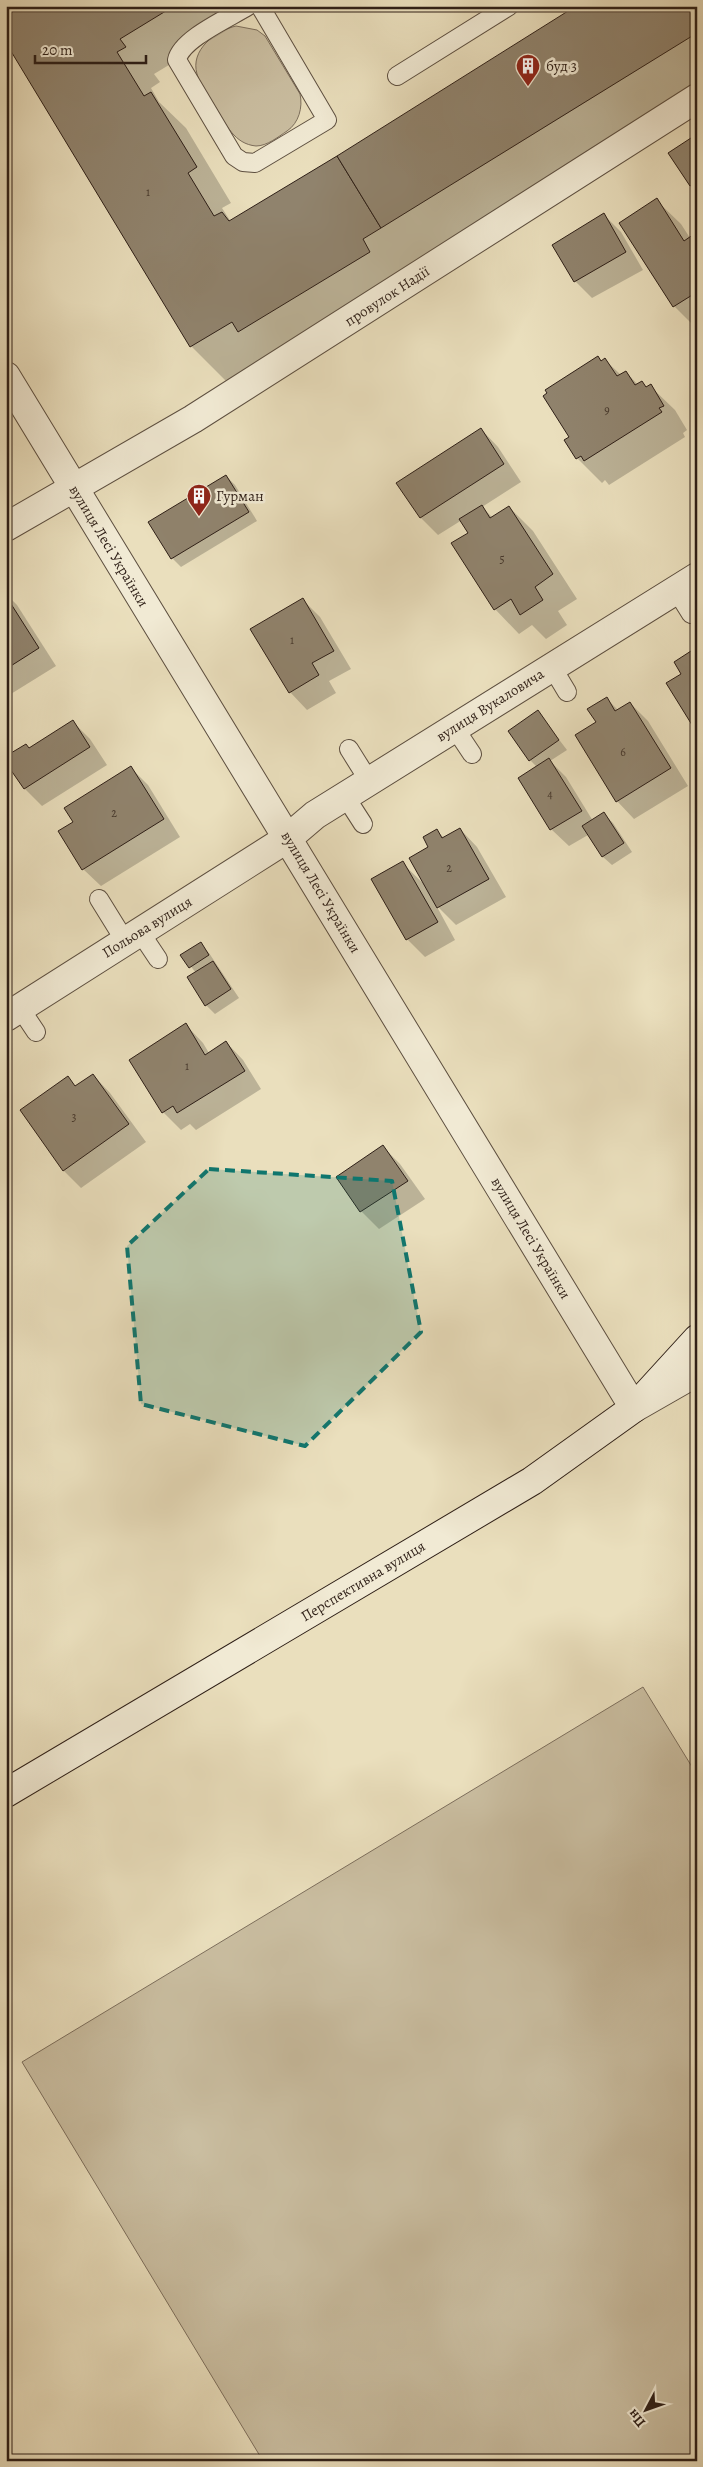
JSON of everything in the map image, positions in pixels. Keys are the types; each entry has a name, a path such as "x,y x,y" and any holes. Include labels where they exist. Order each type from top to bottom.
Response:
{"street":[{"name":"провулок Надії","path":"6,527 193,419 697,98"},
{"name":"вулиця Лесі Українки","path":"6,376 634,1408"},
{"name":"вулиця Вукаловича","path":"288,838 315,815 686,584"},
{"name":"Польова вулиця","path":"13,1012 288,838"},
{"name":"Перспективна вулиця","path":"6,1793 532,1481 634,1408 697,1339"},
{"path":"634,1408 697,1372"}],"lane":[{"path":"248,6 191,41 179,51 177,60 234,156 243,162 255,163 327,120 260,6"},
{"path":"397,76 509,6"},
{"path":"686,584 691,614"},
{"path":"552,666 567,692"},
{"path":"454,727 472,754"},
{"path":"348,749 369,781"},
{"path":"345,796 363,824"},
{"path":"99,899 132,936 158,959"},
{"path":"13,1012 36,1032"}],"highlighted area":[{"path":"209,1169 392,1181 421,1332 305,1446 141,1404 127,1246"}],"shaded area":[{"path":"236,26 257,30 265,36 300,94 301,104 295,124 276,138 260,146 242,141 227,127 197,74 197,57 206,43 220,32"},
{"path":"643,1687 697,1775 697,2461 263,2461 22,2062"}],"building":[{"path":"9,6 174,6 120,39 126,47 117,52 144,96 151,92 197,167 188,173 214,216 222,212 229,221 337,156 381,228 363,239 370,252 238,332 232,322 190,347 6,43 6,8"},
{"name":"буд 3","path":"576,6 697,6 697,33 381,228 337,156"},
{"path":"694,136 697,139 697,182 690,186 668,153"},
{"path":"657,198 684,241 697,232 697,292 673,307 619,223"},
{"path":"604,213 626,252 574,282 552,245"},
{"path":"598,356 601,361 605,358 617,376 626,371 635,385 642,381 646,387 651,384 664,406 659,408 662,412 584,461 581,456 576,459 564,440 569,437 543,396 547,393 545,390"},
{"path":"481,428 504,464 420,518 396,483"},
{"name":"Гурман","path":"226,475 249,512 171,559 148,522"},
{"path":"482,505 490,518 509,506 553,574 535,587 543,600 520,615 511,599 494,610 451,543 468,533 459,519"},
{"path":"6,596 39,648 6,669"},
{"path":"303,598 334,651 312,663 319,675 289,693 250,629"},
{"path":"691,651 697,659 697,733 666,683 681,674 674,662"},
{"path":"607,697 615,711 630,702 671,768 616,802 575,735 596,722 587,709"},
{"path":"538,710 559,740 529,761 508,731"},
{"path":"73,720 90,747 24,789 6,763 6,756 26,744 29,748"},
{"path":"549,758 582,811 550,830 518,778"},
{"path":"131,766 164,819 82,870 58,831 73,822 64,808"},
{"path":"604,812 624,843 602,857 582,826"},
{"path":"460,828 489,879 437,908 409,858 428,847 423,837 437,829 442,838"},
{"path":"403,861 438,922 406,940 371,879"},
{"path":"201,942 209,955 189,968 180,955"},
{"path":"213,961 231,989 205,1006 187,977"},
{"path":"186,1023 205,1055 226,1041 245,1071 177,1113 173,1106 162,1113 129,1060"},
{"path":"93,1074 129,1124 63,1171 20,1110 68,1076 75,1086"},
{"path":"383,1145 408,1181 360,1212 336,1177"}],"place":[{"name":"буд 3","path":"528,87"},
{"name":"Гурман","path":"199,517"}]}
